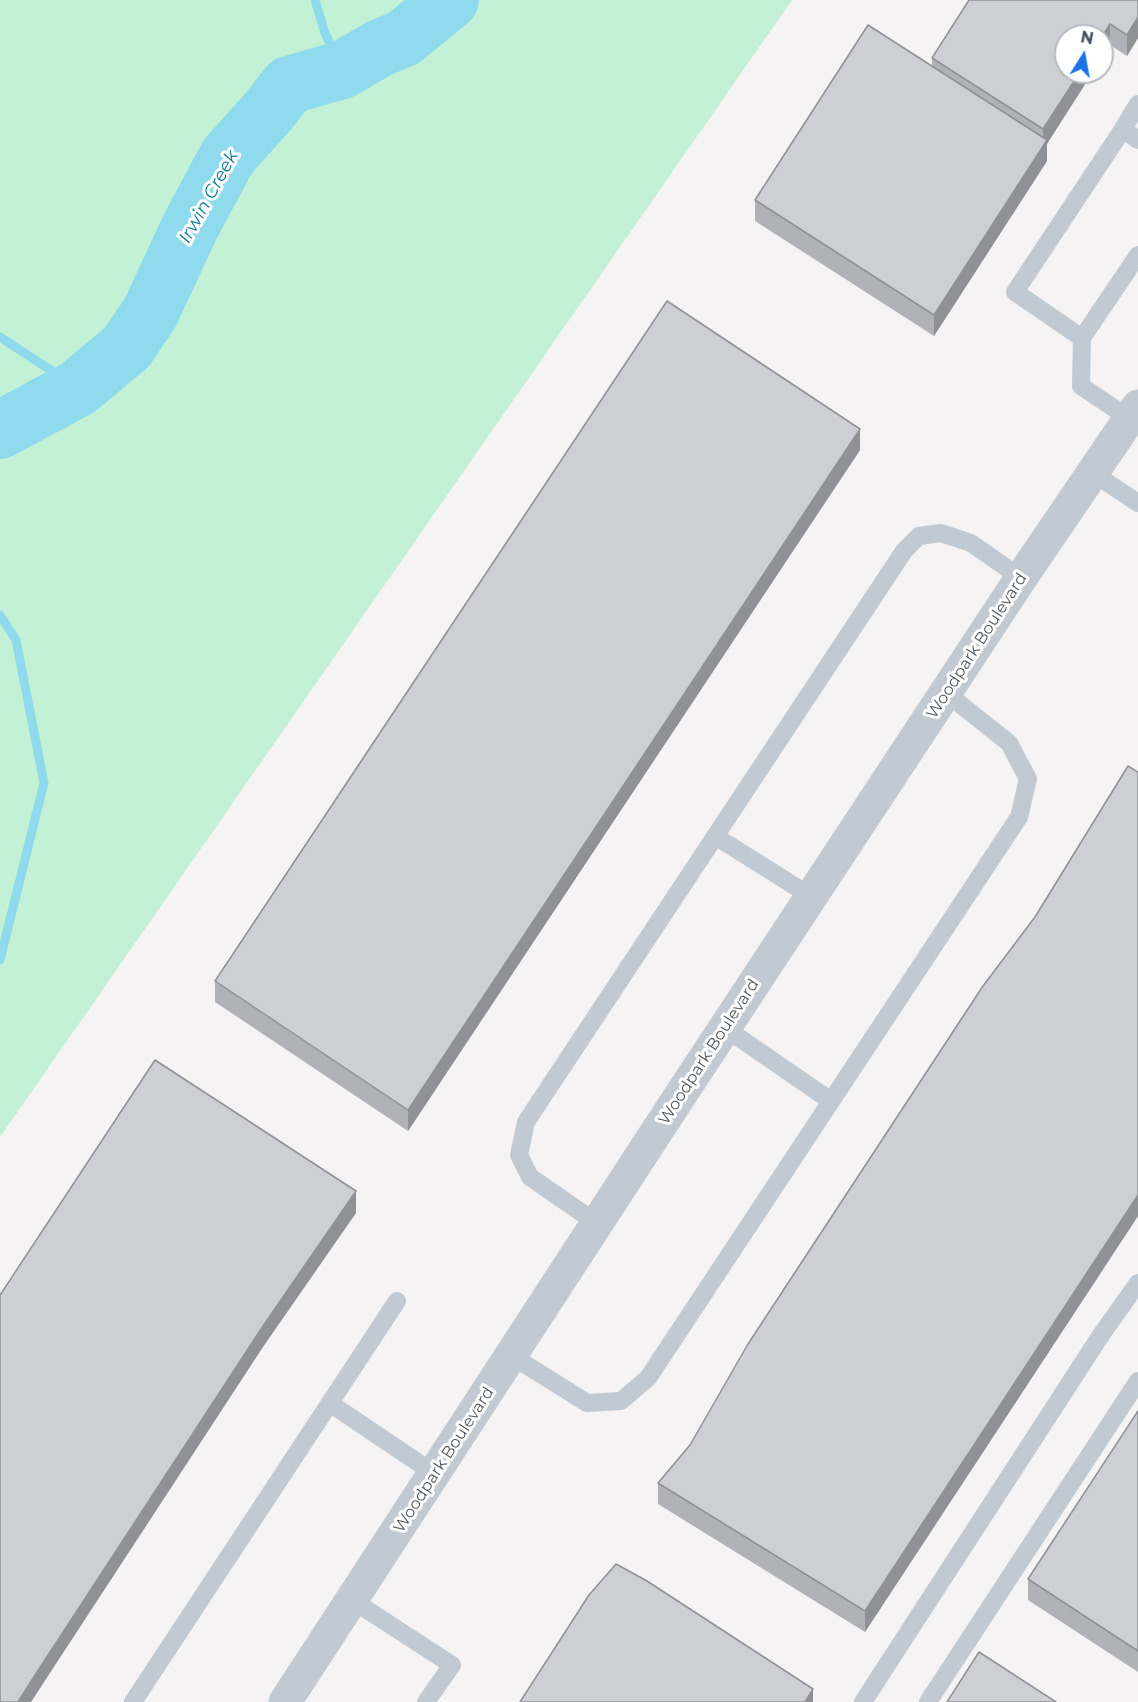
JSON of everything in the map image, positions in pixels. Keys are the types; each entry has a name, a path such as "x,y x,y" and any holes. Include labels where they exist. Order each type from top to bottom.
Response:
{"street":[{"name":"Woodpark Boulevard","path":"285,1702 725,1028 1134,412"}],"lane":[{"path":"1082,338 1015,292 1130,134 1138,104"},
{"path":"1134,412 1082,386 1082,338 1138,255"},
{"path":"1093,473 1138,503"},
{"path":"598,1224 530,1177 519,1155 526,1122 904,550 919,536 941,533 971,543 1022,578"},
{"path":"512,1356 587,1403 621,1401 648,1378 1019,817 1028,779 1009,743 946,693"},
{"path":"715,836 812,897"},
{"path":"725,1028 831,1101"},
{"path":"862,1702 1101,1335 1138,1283"},
{"path":"133,1702 397,1301"},
{"path":"928,1702 1138,1381"},
{"path":"331,1404 435,1474"},
{"path":"352,1600 452,1665 426,1702"}],"green space":[{"path":"0,0 792,0 0,1137"}],"building":[{"path":"969,0 1138,0 1138,17 1127,35 1114,27 1114,24 1054,24 1054,84 1072,84 1043,129 932,58"},
{"path":"868,25 1047,140 934,315 755,200"},
{"path":"667,301 860,429 408,1110 215,981"},
{"path":"1128,766 1138,772 1138,1195 865,1611 658,1483 690,1445 748,1344 983,986 1035,917"},
{"path":"155,1060 356,1191 263,1326 18,1702 0,1702 0,1295"},
{"path":"1138,1411 1138,1651 1028,1579"},
{"path":"616,1564 647,1581 813,1689 805,1702 520,1702 589,1595"},
{"path":"979,1652 1056,1702 947,1702"}],"waterway":[{"path":"315,0 325,33 342,70"},
{"name":"Irwin Creek","path":"0,430 78,388 127,347 150,313 190,227 228,156 289,85 342,70 380,48 404,38 450,0"},
{"path":"0,337 78,388"},
{"path":"0,615 16,640 44,783 0,960"}]}
